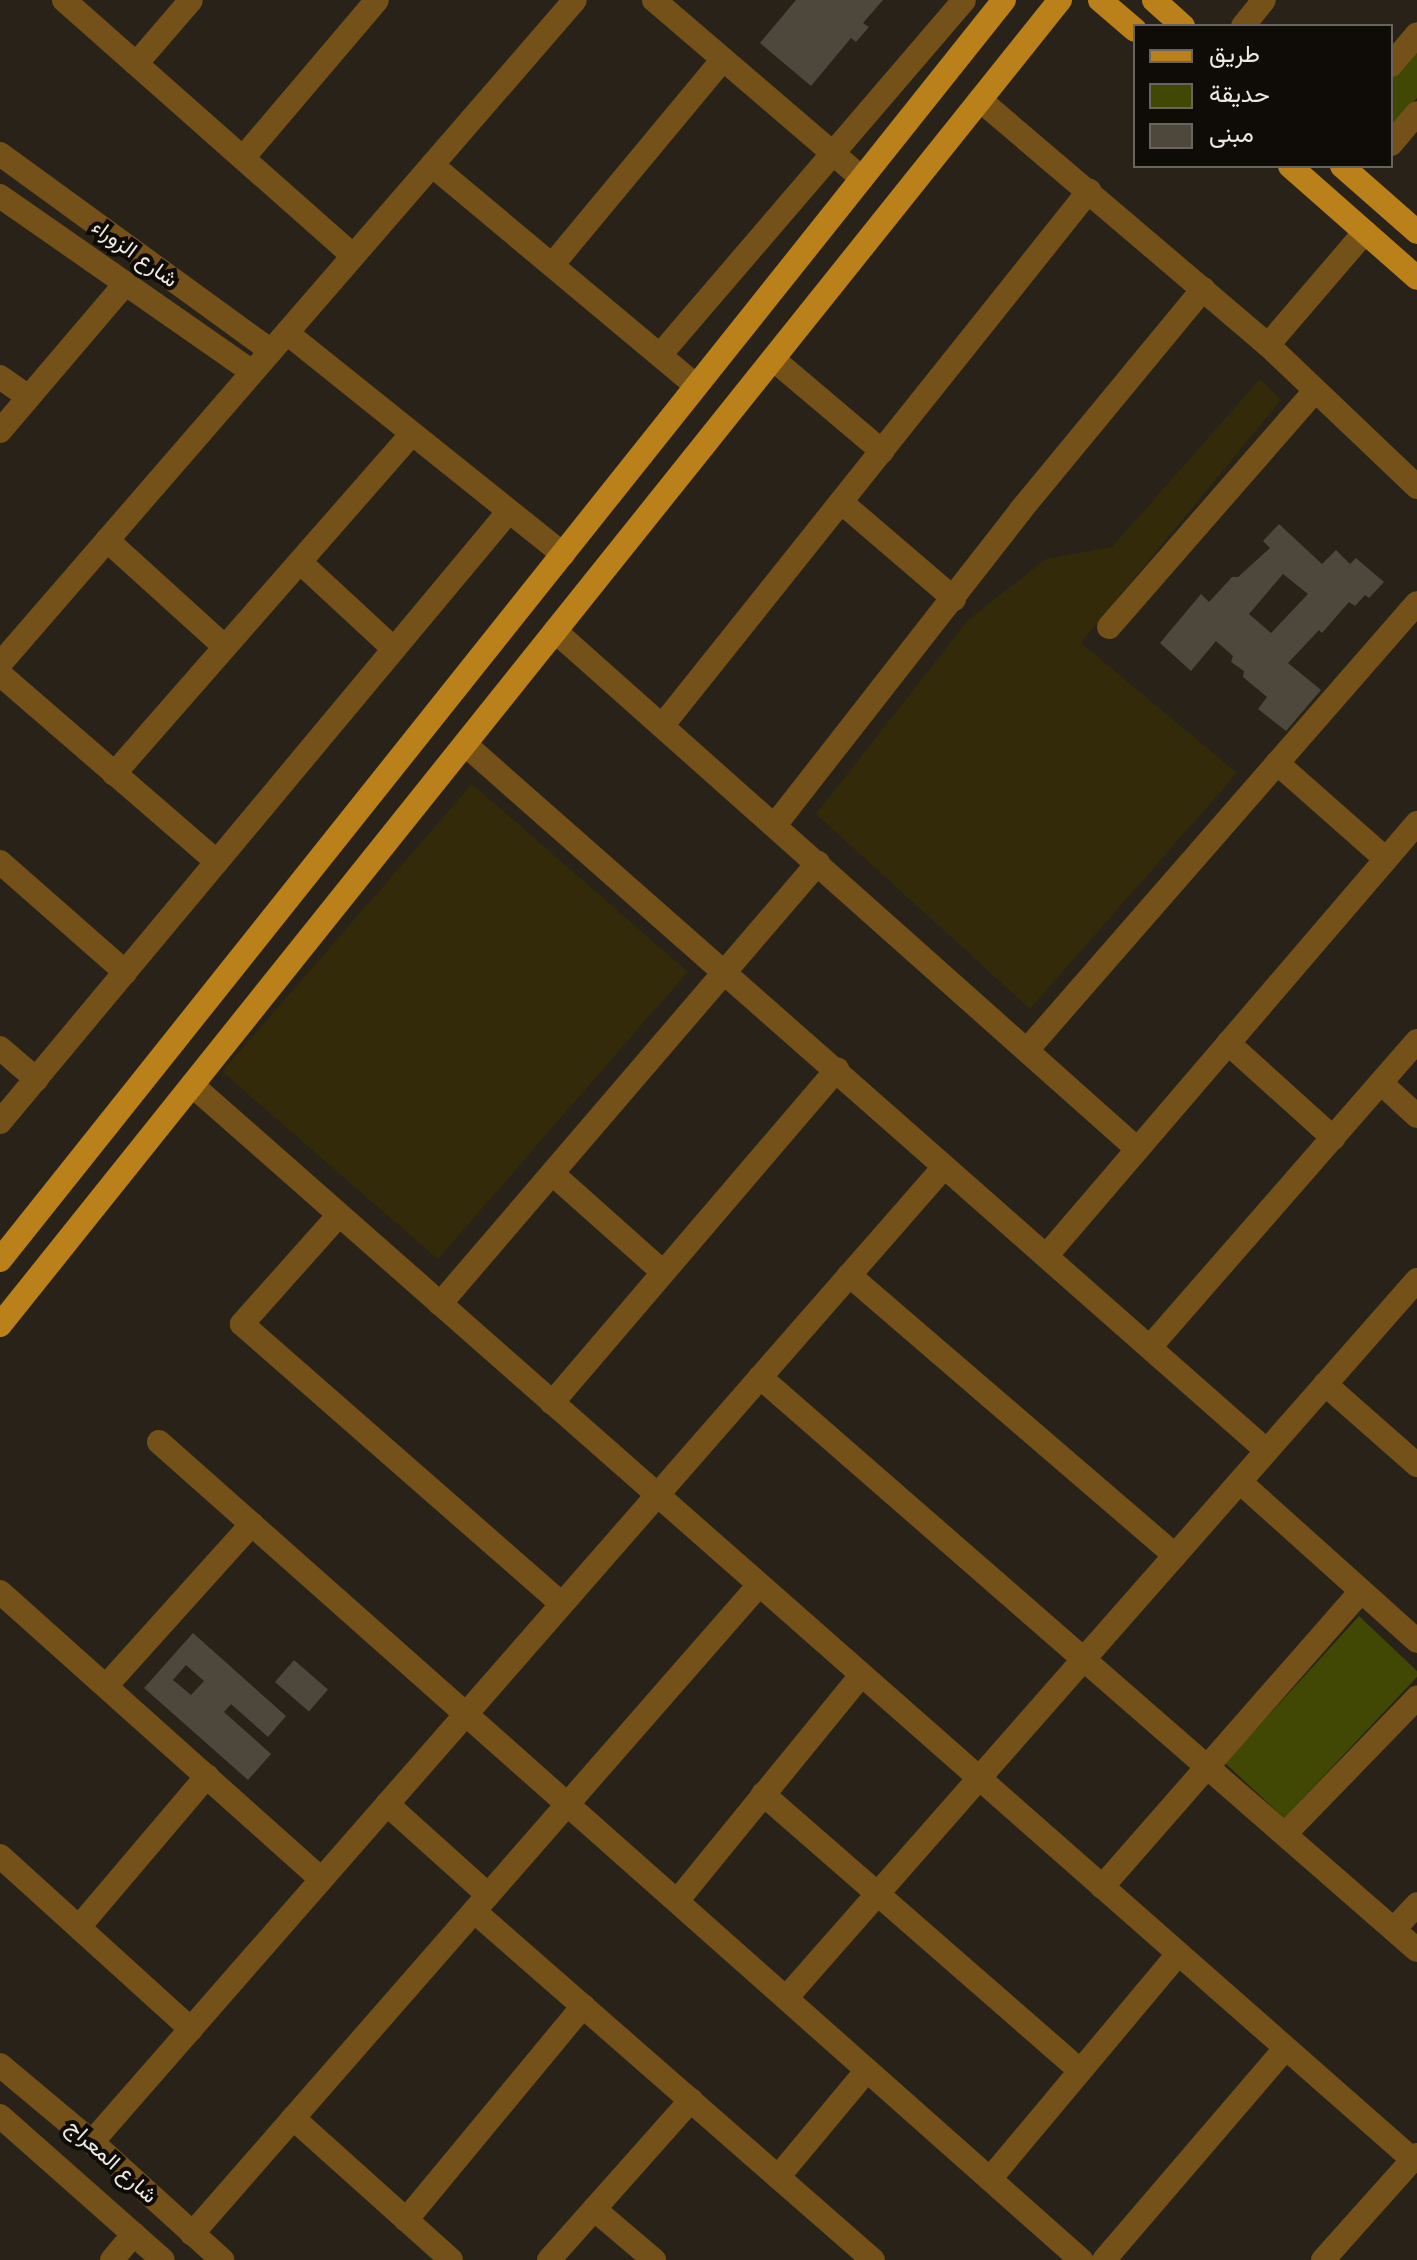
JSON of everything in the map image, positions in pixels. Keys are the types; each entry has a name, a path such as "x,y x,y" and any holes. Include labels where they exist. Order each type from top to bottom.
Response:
{"main road":[{"path":"0,1260 1004,0"},
{"path":"0,1325 467,746 555,631 1060,0"},
{"path":"1100,0 1133,28"},
{"path":"1154,0 1181,24"},
{"path":"1292,168 1417,278"},
{"path":"1358,171 1417,232"},
{"path":"238,961 270,988"}],"street":[{"path":"64,0 353,256"},
{"path":"136,64 191,0"},
{"path":"243,158 377,0"},
{"path":"654,0 862,178"},
{"path":"660,355 964,0"},
{"path":"1245,24 1264,0"},
{"path":"0,664 571,1"},
{"path":"1393,63 1417,34"},
{"path":"553,264 723,59"},
{"path":"980,100 1268,345 1417,487"},
{"path":"1393,142 1417,113"},
{"name":"شارع الزوراء","path":"0,154 412,434 563,554"},
{"path":"432,165 696,386"},
{"path":"662,726 1089,191"},
{"name":"شارع الزوراء","path":"0,196 252,372"},
{"path":"1268,345 1365,232"},
{"path":"0,431 125,284"},
{"path":"775,825 1020,511 1203,289"},
{"path":"773,359 882,451"},
{"path":"0,377 29,397"},
{"path":"1109,627 1315,391"},
{"path":"114,774 412,434"},
{"path":"841,502 954,599"},
{"path":"0,1122 509,511"},
{"path":"107,540 225,647"},
{"path":"300,562 394,649"},
{"path":"1027,1050 1417,603"},
{"path":"555,631 1136,1148"},
{"path":"0,674 217,862"},
{"path":"467,746 1267,1451"},
{"path":"1277,763 1386,859"},
{"path":"1047,1255 1417,823"},
{"path":"0,862 125,972"},
{"path":"440,1304 554,1175 818,863"},
{"path":"1150,1347 1417,1041"},
{"path":"1228,1043 1333,1138"},
{"path":"0,1048 36,1079"},
{"path":"552,1403 837,1069"},
{"path":"1381,1083 1417,1116"},
{"path":"192,1085 1285,2049 1412,2170 1323,2260"},
{"path":"92,2142 944,1167"},
{"path":"554,1175 663,1272"},
{"path":"339,1215 242,1324 562,1604"},
{"path":"849,1275 1175,1555"},
{"path":"786,1998 1417,1280"},
{"path":"760,1377 1417,1950"},
{"path":"1325,1384 1417,1465"},
{"path":"159,1442 1081,2260"},
{"path":"1240,1482 1417,1641"},
{"path":"106,1686 252,1524"},
{"path":"192,2234 759,1585"},
{"path":"1102,1887 1206,1764 1361,1591"},
{"path":"0,1592 321,1879"},
{"path":"677,1901 861,1675"},
{"path":"1285,1834 1417,1698"},
{"path":"79,1927 207,1776"},
{"path":"763,1794 1080,2071"},
{"path":"387,1804 583,2006 873,2260"},
{"path":"0,1856 191,2029"},
{"path":"1394,1929 1417,1904"},
{"path":"990,2179 1178,1954"},
{"path":"406,2220 583,2006"},
{"path":"1104,2260 1285,2049"},
{"name":"شارع المعراج","path":"0,2065 92,2142 222,2260"},
{"path":"778,2177 867,2070"},
{"path":"549,2260 691,2100"},
{"path":"293,2118 451,2260"},
{"path":"0,2149 8,2123 163,2260"},
{"path":"594,2209 654,2260"},
{"path":"112,2260 134,2234"}],"green space":[{"path":"1417,45 1417,98 1393,127 1393,74"},
{"path":"1359,1616 1417,1671 1417,1677 1284,1818 1225,1763"}],"sand":[{"path":"1260,379 1281,400 1081,643 1237,773 1030,1009 816,814 968,620 1046,559 1112,547"},
{"path":"472,784 688,972 438,1259 222,1072"}],"building":[{"path":"796,0 883,0 863,23 869,27 856,42 851,38 811,86 760,43"},
{"path":"1279,524 1322,564 1336,550 1350,564 1356,558 1384,582 1369,598 1365,595 1355,606 1349,602 1322,633 1319,630 1288,663 1321,690 1286,731 1258,709 1267,697 1243,677 1244,671 1231,662 1233,656 1216,641 1191,671 1160,643 1201,594 1209,602 1232,577 1238,577 1270,548 1263,541","holes":["1283,574 1308,594 1271,633 1249,614"]},
{"path":"193,1633 286,1716 268,1737 231,1704 224,1712 271,1754 248,1780 144,1688","holes":["186,1665 204,1681 191,1695 173,1680"]},
{"path":"294,1660 328,1690 309,1711 275,1682"}]}
